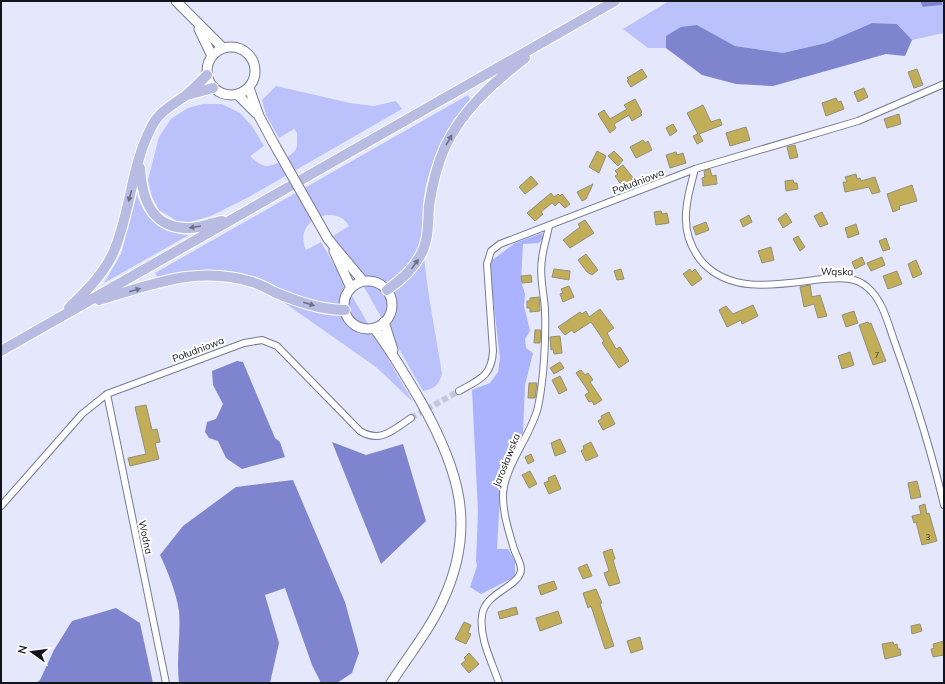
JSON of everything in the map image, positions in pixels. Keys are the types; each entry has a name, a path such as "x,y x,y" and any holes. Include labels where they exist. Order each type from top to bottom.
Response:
{"main road":[{"path":"176,1 223,48"},
{"path":"1,351 615,1"},
{"path":"196,22 212,56"},
{"path":"387,290 402,279 421,256 426,242 432,190 437,168 445,147 458,125 488,88 554,36"},
{"path":"223,48 239,48 252,58 256,73 249,88 238,95 224,95 213,88 207,75 209,62 212,56 223,48"},
{"path":"185,96 207,75"},
{"path":"57,319 99,277 114,252 140,158 152,126 160,114 171,104 185,96 213,88"},
{"path":"249,88 259,116 328,239 351,288"},
{"path":"238,95 259,116"},
{"path":"140,158 144,198 151,210 162,220 174,226 188,228 233,218"},
{"path":"328,239 363,281 378,284 387,290 390,296 391,310 384,322 374,328 364,328 355,325 348,319 345,310 344,301 351,288 363,281"},
{"path":"84,304 180,276 202,274 235,277 254,282 297,301 317,307 345,310"},
{"path":"384,322 396,357"},
{"path":"374,328 396,357 440,435 448,455 458,492 460,527 456,564 444,600 431,623 391,683"}],"street":[{"name":"Południowa","path":"459,391 478,381 488,372 493,364 487,264 491,251 505,240 549,226 695,169 797,138 836,128 895,106 944,84"},
{"name":"Wąska","path":"695,169 686,205 685,225 690,244 710,270 727,279 756,286 833,279 852,279 868,287 876,297 884,311 906,375 944,505"},
{"name":"Jarosławska","path":"499,683 482,629 482,614 485,605 492,596 514,582 519,577 521,569 509,532 504,509 503,494 522,442 533,424 539,406 546,336 542,259 549,226"},
{"name":"Południowa","path":"1,506 82,414 107,394 244,343 262,340 277,346 360,431 368,436 382,437 411,418"},
{"name":"Wodna","path":"107,394 166,683"}],"shaded area":[{"path":"669,1 920,1 924,7 942,5 942,1 944,1 944,33 912,40 897,24 872,23 826,43 783,53 735,46 697,25 666,36 666,48 648,48 623,29"},
{"path":"920,1 942,1 942,5 923,7"},
{"path":"872,23 897,24 912,40 905,56 886,54 773,86 736,84 702,75 666,48 666,36 681,27 697,25 735,46 783,53 826,43"},
{"path":"276,86 350,103 374,106 396,101 402,109 247,198 211,216 190,222 177,221 159,210 152,197 148,180 159,137 171,119 188,108 203,104 222,104 240,113 252,126 264,146 250,156 262,165 274,165 294,152 297,147 297,133 294,129 279,138 266,115 262,100"},
{"path":"468,95 470,99 455,121 435,157 430,170 424,197 422,217 427,285 442,374 436,386 423,391 368,293 333,236 349,226 343,219 336,216 327,215 318,217 311,222 305,230 303,239 306,250 321,242 413,402 376,367 279,299 246,285 227,280 158,278 155,273"},
{"path":"137,194 144,210 156,223 171,232 189,235 104,283 121,254"},
{"path":"542,233 543,238 539,243 523,244 521,281 525,294 524,306 530,331 525,339 526,348 533,353 525,385 523,433 500,494 497,549 508,549 515,561 515,577 481,594 470,587 477,566 478,511 472,390 490,383 498,372 500,358 491,280 491,261 515,243"},
{"path":"237,361 243,362 275,438 280,442 285,457 242,469 226,458 218,441 209,438 205,432 207,422 216,419 223,404 213,385 212,371"},
{"path":"332,442 366,455 403,444 426,521 381,564"},
{"path":"293,480 345,602 359,653 352,673 337,683 321,683 312,665 285,588 265,595 279,643 270,683 179,683 179,611 171,582 160,555 183,526 236,487"},
{"path":"116,608 140,623 153,683 36,683 40,680 54,650 72,621"}],"building":[{"path":"642,69 647,77 631,87 627,81 629,80 627,78"},
{"path":"917,69 923,85 914,88 908,72"},
{"path":"864,88 868,97 858,102 854,92"},
{"path":"836,98 838,102 841,101 844,109 826,116 822,103"},
{"path":"635,99 642,112 640,113 642,115 632,121 629,115 614,124 616,128 610,133 598,114 604,110 610,119 627,109 624,105"},
{"path":"703,105 711,122 720,119 722,125 699,134 703,141 697,144 693,136 698,134 687,113"},
{"path":"899,114 901,124 887,128 884,119"},
{"path":"673,124 677,131 670,136 666,128"},
{"path":"746,127 750,140 730,146 726,133"},
{"path":"643,140 645,143 648,141 652,150 636,158 630,147"},
{"path":"795,145 798,157 790,159 787,147"},
{"path":"597,151 606,156 599,173 589,167"},
{"path":"614,151 623,160 618,166 608,156"},
{"path":"676,152 677,155 683,153 686,163 670,168 666,155"},
{"path":"623,165 634,179 626,185 623,181 620,183 615,176 618,174 615,171"},
{"path":"710,169 712,176 716,175 717,184 703,186 702,178 705,177 704,171"},
{"path":"856,174 857,179 860,178 861,181 875,177 880,192 872,194 869,187 845,192 843,182 847,182 845,177"},
{"path":"531,176 538,184 525,194 519,187"},
{"path":"793,180 794,183 797,183 798,189 786,191 785,181"},
{"path":"593,184 586,199 582,201 577,192"},
{"path":"912,185 917,201 899,206 900,209 893,212 887,194"},
{"path":"551,193 554,197 558,194 560,196 562,194 570,204 565,208 559,202 555,206 552,203 541,212 543,214 535,221 527,213"},
{"path":"661,211 662,214 667,213 669,223 656,225 654,212"},
{"path":"822,212 828,224 820,227 814,216"},
{"path":"786,213 792,222 783,228 778,219"},
{"path":"749,215 752,222 743,227 740,220"},
{"path":"585,220 594,233 570,248 563,240 580,227 578,224"},
{"path":"706,222 709,230 696,235 693,227"},
{"path":"856,224 859,234 848,238 845,228"},
{"path":"798,236 805,247 800,251 793,239"},
{"path":"886,238 890,249 883,251 879,241"},
{"path":"771,247 774,260 762,263 758,251"},
{"path":"586,254 598,270 592,275 587,272 578,260"},
{"path":"862,257 865,264 855,269 852,262"},
{"path":"882,257 885,265 871,271 867,263"},
{"path":"916,260 922,274 913,278 908,264"},
{"path":"554,269 570,271 569,280 552,277"},
{"path":"621,269 624,279 617,280 614,271"},
{"path":"690,269 692,272 695,269 702,279 692,286 683,274"},
{"path":"897,271 902,284 888,289 883,276"},
{"path":"531,275 532,282 522,283 521,276"},
{"path":"810,285 812,297 820,295 827,316 818,318 814,304 804,307 800,287"},
{"path":"569,286 574,297 563,302 560,294 563,293 561,289"},
{"path":"539,297 540,311 530,312 530,308 527,308 527,301 530,301 530,298"},
{"path":"753,305 758,316 742,324 741,320 727,327 719,310 726,306 733,314"},
{"path":"600,309 614,328 607,333 616,349 620,347 629,361 619,368 602,343 604,341 591,322 574,333 572,330 565,335 558,327 580,312 582,314 586,311 589,317"},
{"path":"854,311 858,323 846,327 842,315"},
{"path":"868,322 869,324 871,323 886,361 873,365 859,325"},
{"path":"535,330 541,330 540,343 534,343"},
{"path":"560,336 562,353 554,354 553,349 551,350 550,337"},
{"path":"850,352 854,365 842,369 838,356"},
{"path":"560,362 564,368 554,374 550,368"},
{"path":"581,370 585,375 588,373 593,380 590,382 602,400 594,405 592,401 589,402 585,395 589,392 576,373"},
{"path":"560,376 567,390 559,394 552,380"},
{"path":"529,383 537,383 535,398 528,398"},
{"path":"146,405 152,430 157,429 160,442 155,443 159,459 130,466 128,458 146,454 135,407"},
{"path":"609,412 615,424 603,430 598,421 602,418 601,416"},
{"path":"560,439 566,452 555,456 551,443"},
{"path":"591,442 598,456 586,461 581,451 584,449 583,446"},
{"path":"531,454 534,461 528,464 525,457"},
{"path":"530,471 537,484 529,488 522,475"},
{"path":"555,475 561,489 549,494 544,483 549,481 548,478"},
{"path":"917,481 921,497 911,499 908,483"},
{"path":"925,504 937,541 922,545 916,522 914,523 912,516 921,514 919,506"},
{"path":"612,549 615,559 613,560 620,583 609,586 604,573 609,571 603,552"},
{"path":"587,564 592,576 583,579 578,568"},
{"path":"554,581 557,589 541,595 538,586"},
{"path":"596,589 602,603 600,604 614,646 605,649 591,606 588,608 583,593"},
{"path":"516,607 518,614 500,619 498,612"},
{"path":"558,611 562,623 540,631 536,618"},
{"path":"464,622 471,625 468,633 471,634 466,644 455,639"},
{"path":"920,624 922,631 912,634 911,626"},
{"path":"640,637 643,649 631,653 627,641"},
{"path":"944,641 944,655 933,657 931,649 934,648 933,644"},
{"path":"893,642 894,645 897,644 901,655 885,659 882,644"},
{"path":"469,653 479,664 469,673 461,664 466,660 464,658"}],"tunnel":[{"path":"411,418 459,391"}]}
